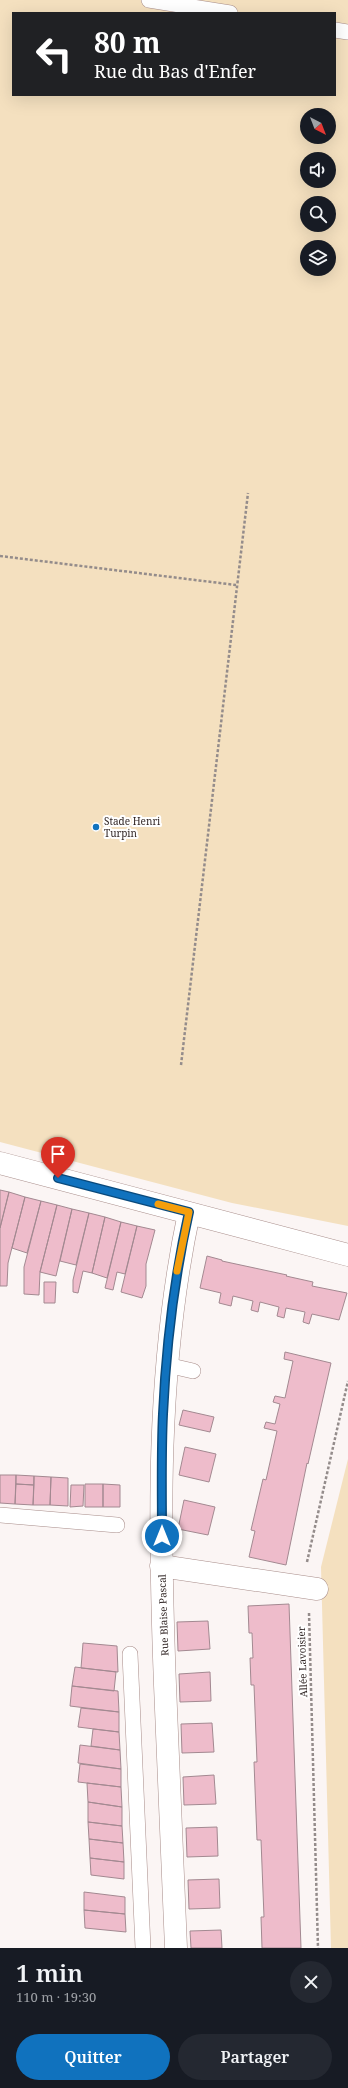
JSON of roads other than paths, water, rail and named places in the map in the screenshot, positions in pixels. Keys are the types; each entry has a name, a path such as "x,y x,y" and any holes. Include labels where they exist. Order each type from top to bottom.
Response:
{"street":[{"path":"0,1163 348,1255"},
{"name":"Rue Blaise Pascal","path":"176,1948 161,1566 163,1416 176,1274 189,1212"},
{"path":"161,1566 313,1588"}],"lane":[{"path":"149,0 224,12"},
{"path":"336,30 348,32"},
{"path":"167,1365 193,1371"},
{"path":"0,1515 117,1525"},
{"path":"130,1654 143,1948"}],"place":[{"name":"Stade Henri Turpin","path":"96,827"}]}
